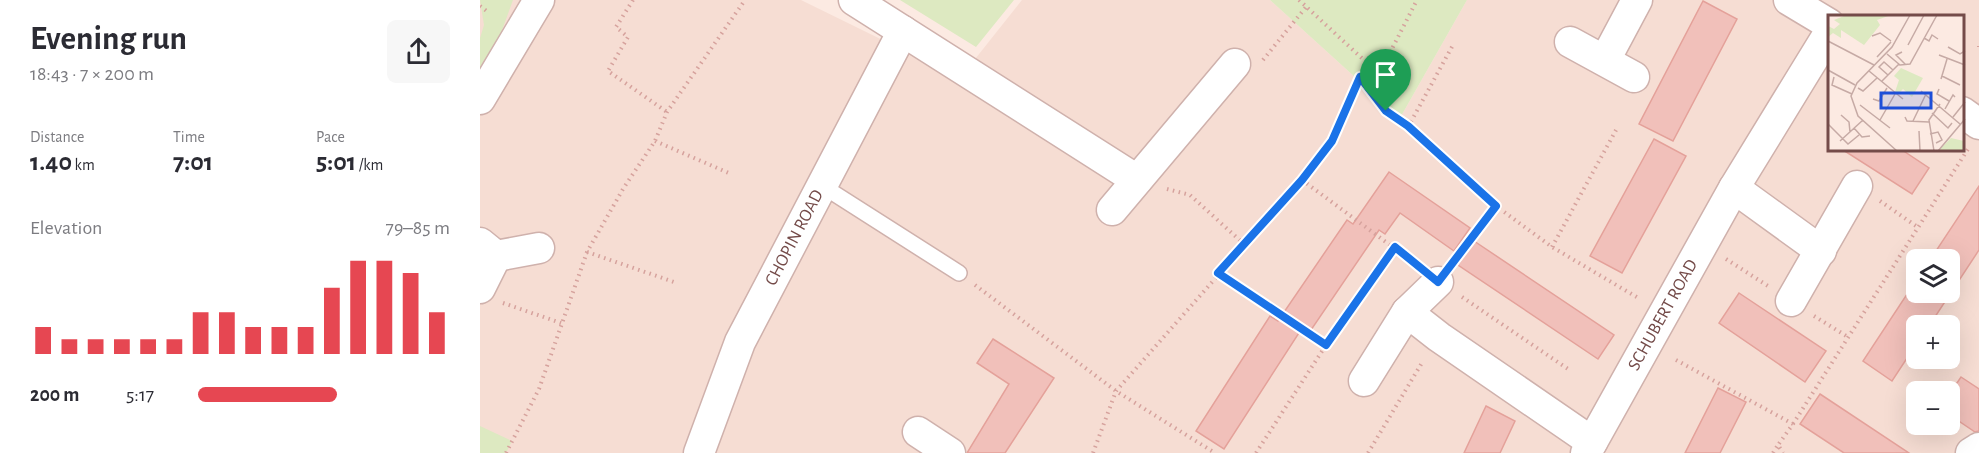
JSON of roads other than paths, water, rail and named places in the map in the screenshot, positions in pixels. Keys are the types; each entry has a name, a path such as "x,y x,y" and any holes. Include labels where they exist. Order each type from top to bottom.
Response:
{"street":[{"path":"480,99 539,0"},
{"path":"854,0 1137,180"},
{"path":"1605,60 1637,0"},
{"path":"1789,0 1828,23"},
{"name":"CHOPIN ROAD","path":"699,453 740,342 903,31"},
{"name":"SCHUBERT ROAD","path":"1407,312 1589,447 1734,188 1828,35"},
{"path":"1570,42 1634,76"},
{"path":"1112,210 1235,64"},
{"path":"1964,116 1974,136"},
{"path":"1791,301 1857,186"},
{"path":"1734,188 1821,251"},
{"path":"490,295 488,250 539,248"},
{"path":"1364,381 1407,312 1438,282"},
{"path":"918,432 947,452"},
{"path":"1971,453 1979,448"}],"lane":[{"path":"821,185 959,273"}]}
